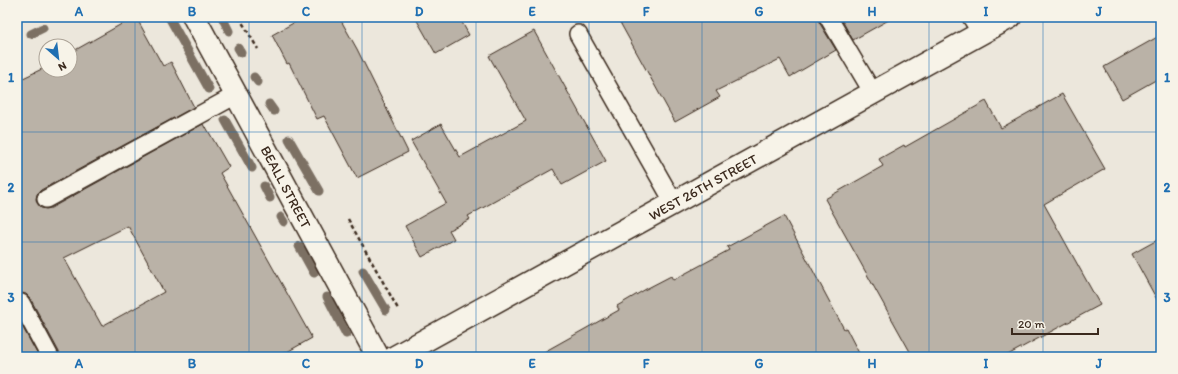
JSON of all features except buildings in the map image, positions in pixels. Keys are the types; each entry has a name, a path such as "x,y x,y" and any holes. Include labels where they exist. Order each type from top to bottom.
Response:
{"street":[{"name":"BEALL STREET","path":"194,17 378,357"},
{"name":"WEST 26TH STREET","path":"395,357 873,93 976,25 1010,17"}],"lane":[{"path":"828,17 873,93"},
{"path":"578,34 674,203"},
{"path":"46,199 236,95"},
{"path":"21,304 50,357"}],"path":[{"path":"239,17 258,49"},
{"path":"348,219 398,309"}],"waterway":[{"path":"169,17 209,89"},
{"path":"222,17 229,31"},
{"path":"31,34 43,28"},
{"path":"238,48 241,53"},
{"path":"254,77 258,82"},
{"path":"269,104 274,111"},
{"path":"225,120 252,168"},
{"path":"289,139 319,191"},
{"path":"264,186 270,198"},
{"path":"281,217 284,222"},
{"path":"299,246 314,273"},
{"path":"363,271 386,310"},
{"path":"327,297 346,334"}]}
